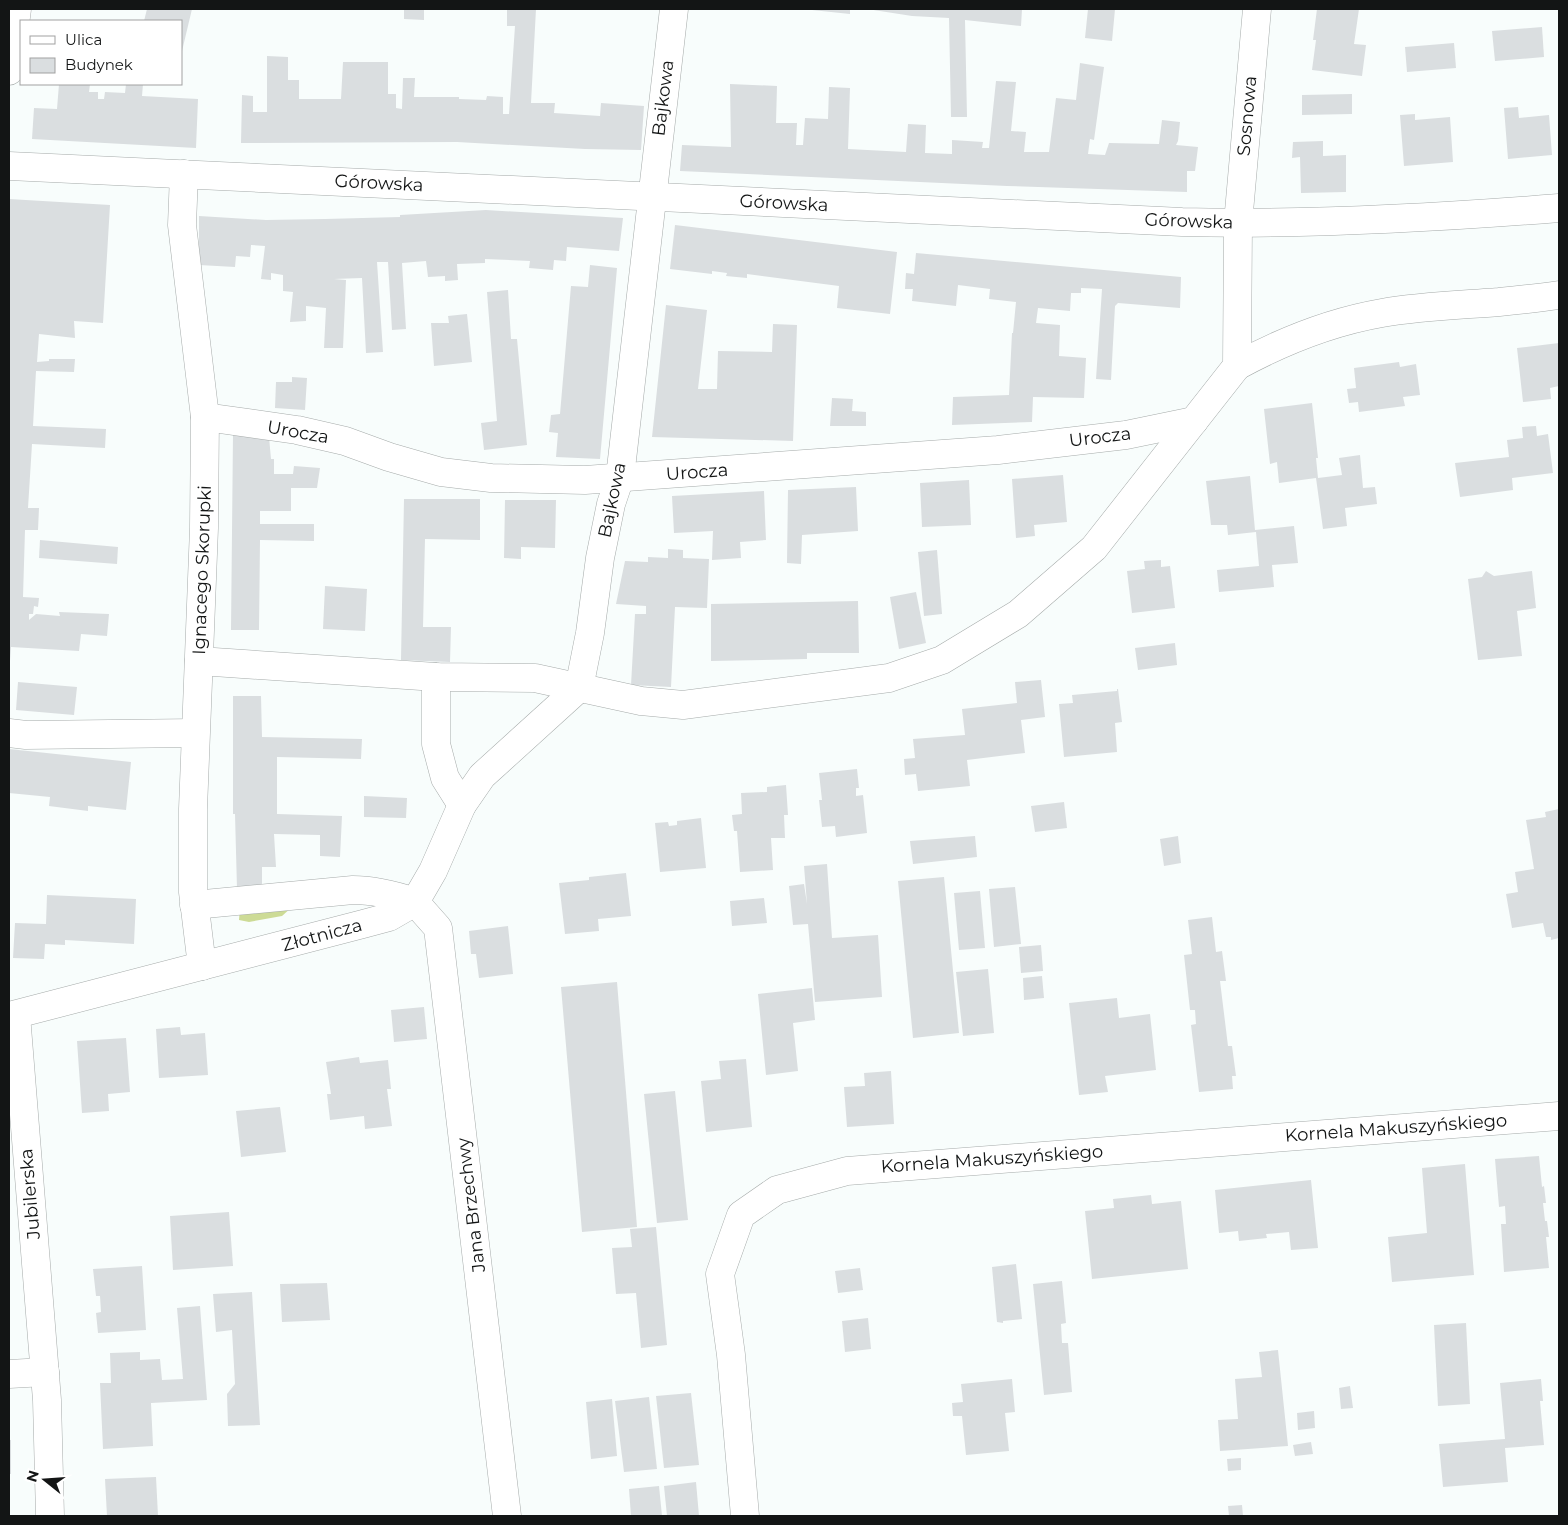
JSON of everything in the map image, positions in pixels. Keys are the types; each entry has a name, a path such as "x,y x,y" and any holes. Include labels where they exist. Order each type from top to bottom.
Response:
{"street":[{"path":"9,71 17,9"},
{"name":"Bajkowa","path":"579,688 590,633 600,558 611,504 620,477 674,9"},
{"name":"Sosnowa","path":"1237,366 1238,223 1256,9"},
{"name":"Górowska","path":"9,166 1182,222 1238,223 1438,218 1559,208"},
{"name":"Ignacego Skorupki","path":"184,174 182,226 205,418 204,528 193,809 194,905 202,966"},
{"path":"199,661 436,677 535,678 642,701 684,705 889,678 942,660 1018,614 1094,548 1237,366 1276,345 1319,329 1381,313 1559,295"},
{"name":"Urocza","path":"205,418 297,430 345,441 389,457 442,472 491,478 542,480 584,480 998,450 1126,435 1194,421"},
{"path":"436,677 436,744 446,778 462,805"},
{"path":"415,902 433,871 462,805 482,776 579,688"},
{"path":"9,733 26,735 195,733"},
{"name":"Złotnicza","path":"194,905 353,890 370,890 386,893 415,902"},
{"name":"Złotnicza","path":"12,1016 389,917 415,902"},
{"name":"Jana Brzechwy","path":"415,902 438,928 507,1516"},
{"name":"Jubilerska","path":"12,1016 45,1372 50,1516"},
{"name":"Kornela Makuszyńskiego","path":"745,1516 731,1355 720,1274 741,1215 777,1190 846,1171 1559,1116"},
{"path":"9,1374 45,1372"}],"green space":[{"path":"292,907 282,916 249,922 239,920 240,908"}],"building":[{"path":"147,9 192,9 182,51 182,20 144,20"},
{"path":"404,9 424,9 424,20 404,19"},
{"path":"507,9 536,9 531,103 555,103 554,113 600,116 601,103 644,106 641,150 457,142 241,143 242,95 253,96 253,112 267,112 267,56 288,57 288,80 299,80 299,99 341,99 343,62 388,62 388,94 396,94 396,108 402,109 403,78 415,78 414,97 459,97 459,99 486,100 487,96 503,97 503,114 509,114 515,26 507,26"},
{"path":"850,9 850,14 812,10"},
{"path":"867,9 1022,9 1021,26 965,20 967,117 951,117 949,18 912,16"},
{"path":"1088,9 1115,9 1112,41 1085,38"},
{"path":"1317,9 1359,9 1354,44 1366,45 1362,76 1312,70 1316,40 1313,40"},
{"path":"1542,27 1544,57 1495,61 1492,31"},
{"path":"1454,43 1456,68 1407,72 1405,47"},
{"path":"1080,63 1104,67 1094,140 1090,139 1088,154 1105,155 1109,143 1159,144 1162,120 1180,122 1176,145 1198,147 1195,171 1187,171 1187,192 680,171 682,145 731,147 730,84 777,86 776,123 797,123 796,145 803,145 805,118 828,119 829,87 850,88 848,149 906,152 908,124 926,125 925,153 952,154 952,140 983,142 982,148 989,148 996,81 1016,82 1011,131 1026,132 1024,152 1049,152 1056,98 1076,100"},
{"path":"59,85 90,85 89,92 98,92 98,99 104,99 105,92 125,93 126,85 143,85 142,96 198,99 196,148 32,139 34,108 57,109"},
{"path":"1352,94 1352,114 1302,115 1302,95"},
{"path":"1518,107 1519,118 1549,115 1552,155 1508,159 1504,108"},
{"path":"1415,114 1415,120 1450,117 1453,162 1404,166 1400,115"},
{"path":"1323,141 1323,156 1346,155 1346,192 1301,193 1300,157 1292,158 1293,142"},
{"path":"9,199 110,205 103,323 74,321 75,338 39,334 37,362 49,361 49,359 75,359 74,372 36,371 33,426 106,429 105,448 32,444 28,508 39,508 38,530 25,530 23,597 39,598 38,607 34,606 33,614 29,614 29,620 36,614 60,616 59,612 109,614 107,636 81,634 79,651 11,647 10,661 9,661"},
{"path":"486,210 623,218 619,251 567,247 566,261 554,260 553,270 529,268 530,261 485,259 485,263 457,264 458,280 445,281 445,276 428,277 426,261 402,263 406,329 392,330 388,262 377,262 383,352 366,353 362,278 334,279 346,280 343,348 324,348 326,308 306,306 306,321 290,322 293,292 283,291 283,275 271,273 271,280 261,279 265,246 251,245 250,257 236,256 235,267 199,265 199,216 266,220 325,219 400,217 400,215"},
{"path":"675,225 897,252 890,314 837,308 839,286 747,274 747,278 726,276 727,273 712,271 712,274 670,269"},
{"path":"916,253 1181,277 1180,308 1118,303 1115,306 1111,380 1096,379 1102,289 1081,288 1081,293 1071,293 1070,311 1038,308 1036,323 1060,325 1059,356 1086,358 1084,398 1033,397 1032,422 952,425 953,397 1009,395 1012,333 1016,302 989,299 990,289 958,285 956,306 912,301 913,289 905,289 906,273 914,274"},
{"path":"590,265 617,268 600,459 556,457 558,433 549,432 551,415 560,414 571,286 588,287"},
{"path":"508,290 511,339 517,339 527,445 484,450 481,423 497,421 487,292"},
{"path":"666,305 707,310 698,389 717,389 718,351 772,352 773,324 797,325 793,441 652,437"},
{"path":"467,314 472,362 434,366 431,323 449,323 448,316"},
{"path":"1559,343 1559,386 1550,388 1551,399 1523,402 1517,348"},
{"path":"1399,362 1400,367 1416,364 1420,395 1403,397 1405,406 1359,412 1358,402 1349,403 1347,389 1356,388 1354,368"},
{"path":"292,377 307,378 305,410 275,408 276,382 292,382"},
{"path":"832,398 853,399 852,411 866,412 866,426 830,426"},
{"path":"1312,403 1318,458 1316,458 1318,478 1342,475 1339,458 1360,455 1363,488 1375,487 1377,504 1345,508 1347,526 1323,529 1316,478 1279,483 1277,462 1270,464 1264,409"},
{"path":"1536,426 1537,436 1548,434 1553,473 1512,478 1513,490 1460,497 1455,463 1509,457 1507,440 1523,438 1522,427"},
{"path":"233,434 269,437 271,459 274,459 274,474 293,474 294,466 320,468 317,488 291,488 291,511 260,511 260,524 314,524 314,541 260,540 259,630 231,630"},
{"path":"1063,475 1067,522 1034,525 1035,536 1016,538 1012,479"},
{"path":"1250,476 1255,530 1294,526 1298,563 1272,565 1274,587 1219,592 1217,570 1259,566 1256,532 1228,535 1227,525 1211,525 1206,481"},
{"path":"969,480 971,525 922,527 920,483"},
{"path":"856,487 858,531 802,535 801,564 787,563 788,490"},
{"path":"764,491 766,540 740,542 741,558 712,560 713,531 674,533 672,496"},
{"path":"404,499 480,499 480,540 425,539 423,627 451,627 450,662 401,660"},
{"path":"505,500 556,500 555,548 521,547 521,559 504,558"},
{"path":"40,540 118,547 117,564 39,558"},
{"path":"668,549 683,550 683,558 709,559 707,608 675,607 671,687 631,685 635,614 646,614 646,606 616,604 625,561 648,562 648,557 668,558"},
{"path":"937,550 942,614 924,616 918,552"},
{"path":"1161,560 1161,567 1170,566 1175,608 1132,613 1127,571 1145,569 1144,561"},
{"path":"1486,571 1494,576 1532,571 1536,608 1517,611 1522,656 1478,660 1468,579 1482,577"},
{"path":"325,586 367,589 365,631 323,629"},
{"path":"916,592 926,643 899,649 890,597"},
{"path":"858,601 859,653 807,653 807,659 711,661 711,604"},
{"path":"1175,643 1177,665 1138,670 1135,648"},
{"path":"1041,680 1045,717 1021,720 1025,753 967,760 970,786 918,791 916,774 905,775 904,759 915,758 913,739 965,735 962,709 1017,703 1015,682"},
{"path":"18,682 77,687 74,715 16,710"},
{"path":"1117,689 1122,722 1115,723 1117,752 1064,757 1059,704 1073,703 1072,695 1117,691"},
{"path":"233,696 261,696 262,737 362,739 361,759 277,757 277,814 342,816 340,857 320,856 320,835 274,834 276,867 262,867 262,888 237,889 235,814 233,814"},
{"path":"9,749 131,762 126,810 88,806 88,811 49,806 50,797 9,793"},
{"path":"857,769 859,788 856,788 856,796 863,795 867,833 836,837 835,826 822,827 819,773"},
{"path":"786,785 788,815 784,815 785,838 771,838 773,870 740,872 737,831 734,831 732,815 742,814 741,793 767,792 767,787"},
{"path":"364,796 407,798 406,818 364,817"},
{"path":"1064,802 1067,828 1035,832 1031,806"},
{"path":"1559,809 1559,938 1551,940 1551,937 1546,937 1543,923 1512,928 1506,894 1518,892 1515,872 1534,869 1526,820 1546,817 1545,812"},
{"path":"701,818 706,868 660,872 655,823 668,822 669,826 677,825 677,821"},
{"path":"975,836 977,857 913,864 910,841"},
{"path":"1178,836 1181,863 1164,866 1160,839"},
{"path":"827,864 832,938 878,935 882,997 815,1002 808,924 793,925 789,886 804,884 807,904 804,866"},
{"path":"626,873 631,916 598,919 599,931 565,934 559,883 589,880 589,877"},
{"path":"944,877 959,1033 913,1038 898,881"},
{"path":"1015,887 1021,944 994,947 989,889"},
{"path":"980,891 985,948 959,950 954,893"},
{"path":"47,895 136,899 134,944 65,940 65,945 45,944 44,959 13,958 15,923 46,924"},
{"path":"764,898 767,923 732,926 730,901"},
{"path":"1212,917 1216,952 1222,951 1226,981 1220,981 1228,1046 1232,1046 1236,1076 1232,1076 1233,1089 1199,1092 1191,1025 1196,1024 1195,1010 1190,1010 1184,955 1192,954 1188,920"},
{"path":"508,926 513,974 479,978 476,954 471,954 469,931"},
{"path":"1041,945 1043,971 1021,973 1019,947"},
{"path":"988,969 994,1033 963,1036 956,972"},
{"path":"1042,976 1044,998 1024,1000 1023,978"},
{"path":"617,982 637,1227 582,1232 561,987"},
{"path":"812,988 815,1020 793,1023 798,1071 766,1075 758,994"},
{"path":"1117,998 1119,1018 1150,1014 1156,1070 1105,1076 1108,1092 1079,1095 1069,1003"},
{"path":"424,1007 427,1039 394,1042 391,1010"},
{"path":"180,1027 181,1035 205,1033 208,1075 159,1078 156,1029"},
{"path":"126,1038 130,1092 108,1094 109,1111 82,1113 77,1041"},
{"path":"359,1057 360,1063 388,1060 391,1089 387,1089 392,1126 365,1129 364,1116 330,1120 327,1094 331,1094 326,1062"},
{"path":"746,1059 752,1127 706,1132 701,1081 721,1079 719,1061"},
{"path":"891,1071 894,1124 847,1127 844,1087 865,1086 864,1073"},
{"path":"675,1091 688,1220 657,1223 644,1094"},
{"path":"280,1107 286,1152 241,1157 236,1111"},
{"path":"1539,1156 1542,1187 1544,1186 1546,1203 1543,1203 1549,1237 1546,1237 1549,1268 1504,1272 1501,1224 1506,1224 1505,1206 1499,1207 1495,1159"},
{"path":"1465,1164 1474,1275 1392,1282 1388,1237 1427,1233 1422,1168"},
{"path":"1311,1180 1318,1248 1291,1250 1289,1232 1266,1234 1267,1238 1239,1241 1238,1231 1219,1233 1215,1190"},
{"path":"1151,1195 1152,1204 1181,1201 1188,1269 1092,1279 1085,1211 1114,1208 1113,1199"},
{"path":"229,1212 233,1266 173,1270 170,1216"},
{"path":"656,1227 667,1345 641,1348 636,1293 616,1294 612,1248 632,1247 630,1229"},
{"path":"1016,1264 1022,1319 1003,1321 1003,1323 997,1322 992,1267"},
{"path":"142,1266 146,1330 98,1333 96,1313 101,1312 100,1296 96,1296 93,1269"},
{"path":"860,1268 863,1290 838,1293 835,1271"},
{"path":"1062,1281 1066,1323 1061,1324 1062,1343 1068,1343 1072,1392 1044,1395 1033,1284"},
{"path":"327,1283 330,1320 282,1322 280,1284"},
{"path":"252,1292 260,1425 228,1426 227,1394 235,1384 232,1330 216,1332 213,1294"},
{"path":"200,1306 207,1400 151,1403 153,1446 103,1449 100,1383 111,1383 110,1353 140,1352 140,1360 160,1359 162,1380 183,1379 177,1308"},
{"path":"868,1318 871,1349 845,1352 842,1321"},
{"path":"1466,1323 1470,1404 1438,1406 1434,1325"},
{"path":"1278,1350 1288,1446 1220,1451 1218,1420 1238,1419 1235,1379 1262,1377 1259,1352"},
{"path":"1012,1379 1015,1412 1005,1413 1009,1451 966,1455 962,1416 953,1416 952,1403 963,1402 961,1384"},
{"path":"1541,1379 1543,1401 1540,1401 1544,1445 1505,1448 1508,1482 1443,1487 1439,1444 1505,1439 1500,1383"},
{"path":"1350,1386 1353,1408 1341,1409 1339,1388"},
{"path":"691,1393 699,1465 664,1468 656,1396"},
{"path":"649,1397 657,1469 624,1472 615,1401"},
{"path":"612,1399 617,1456 591,1459 586,1402"},
{"path":"1314,1411 1315,1428 1298,1430 1297,1413"},
{"path":"9,1440 11,1440 11,1474 9,1474"},
{"path":"1311,1442 1313,1454 1295,1456 1293,1445"},
{"path":"1241,1458 1241,1470 1228,1471 1227,1459"},
{"path":"156,1477 158,1516 107,1516 105,1479"},
{"path":"696,1482 699,1516 667,1516 664,1486"},
{"path":"659,1486 662,1516 631,1516 629,1489"},
{"path":"1242,1505 1243,1516 1229,1516 1228,1506"}]}
